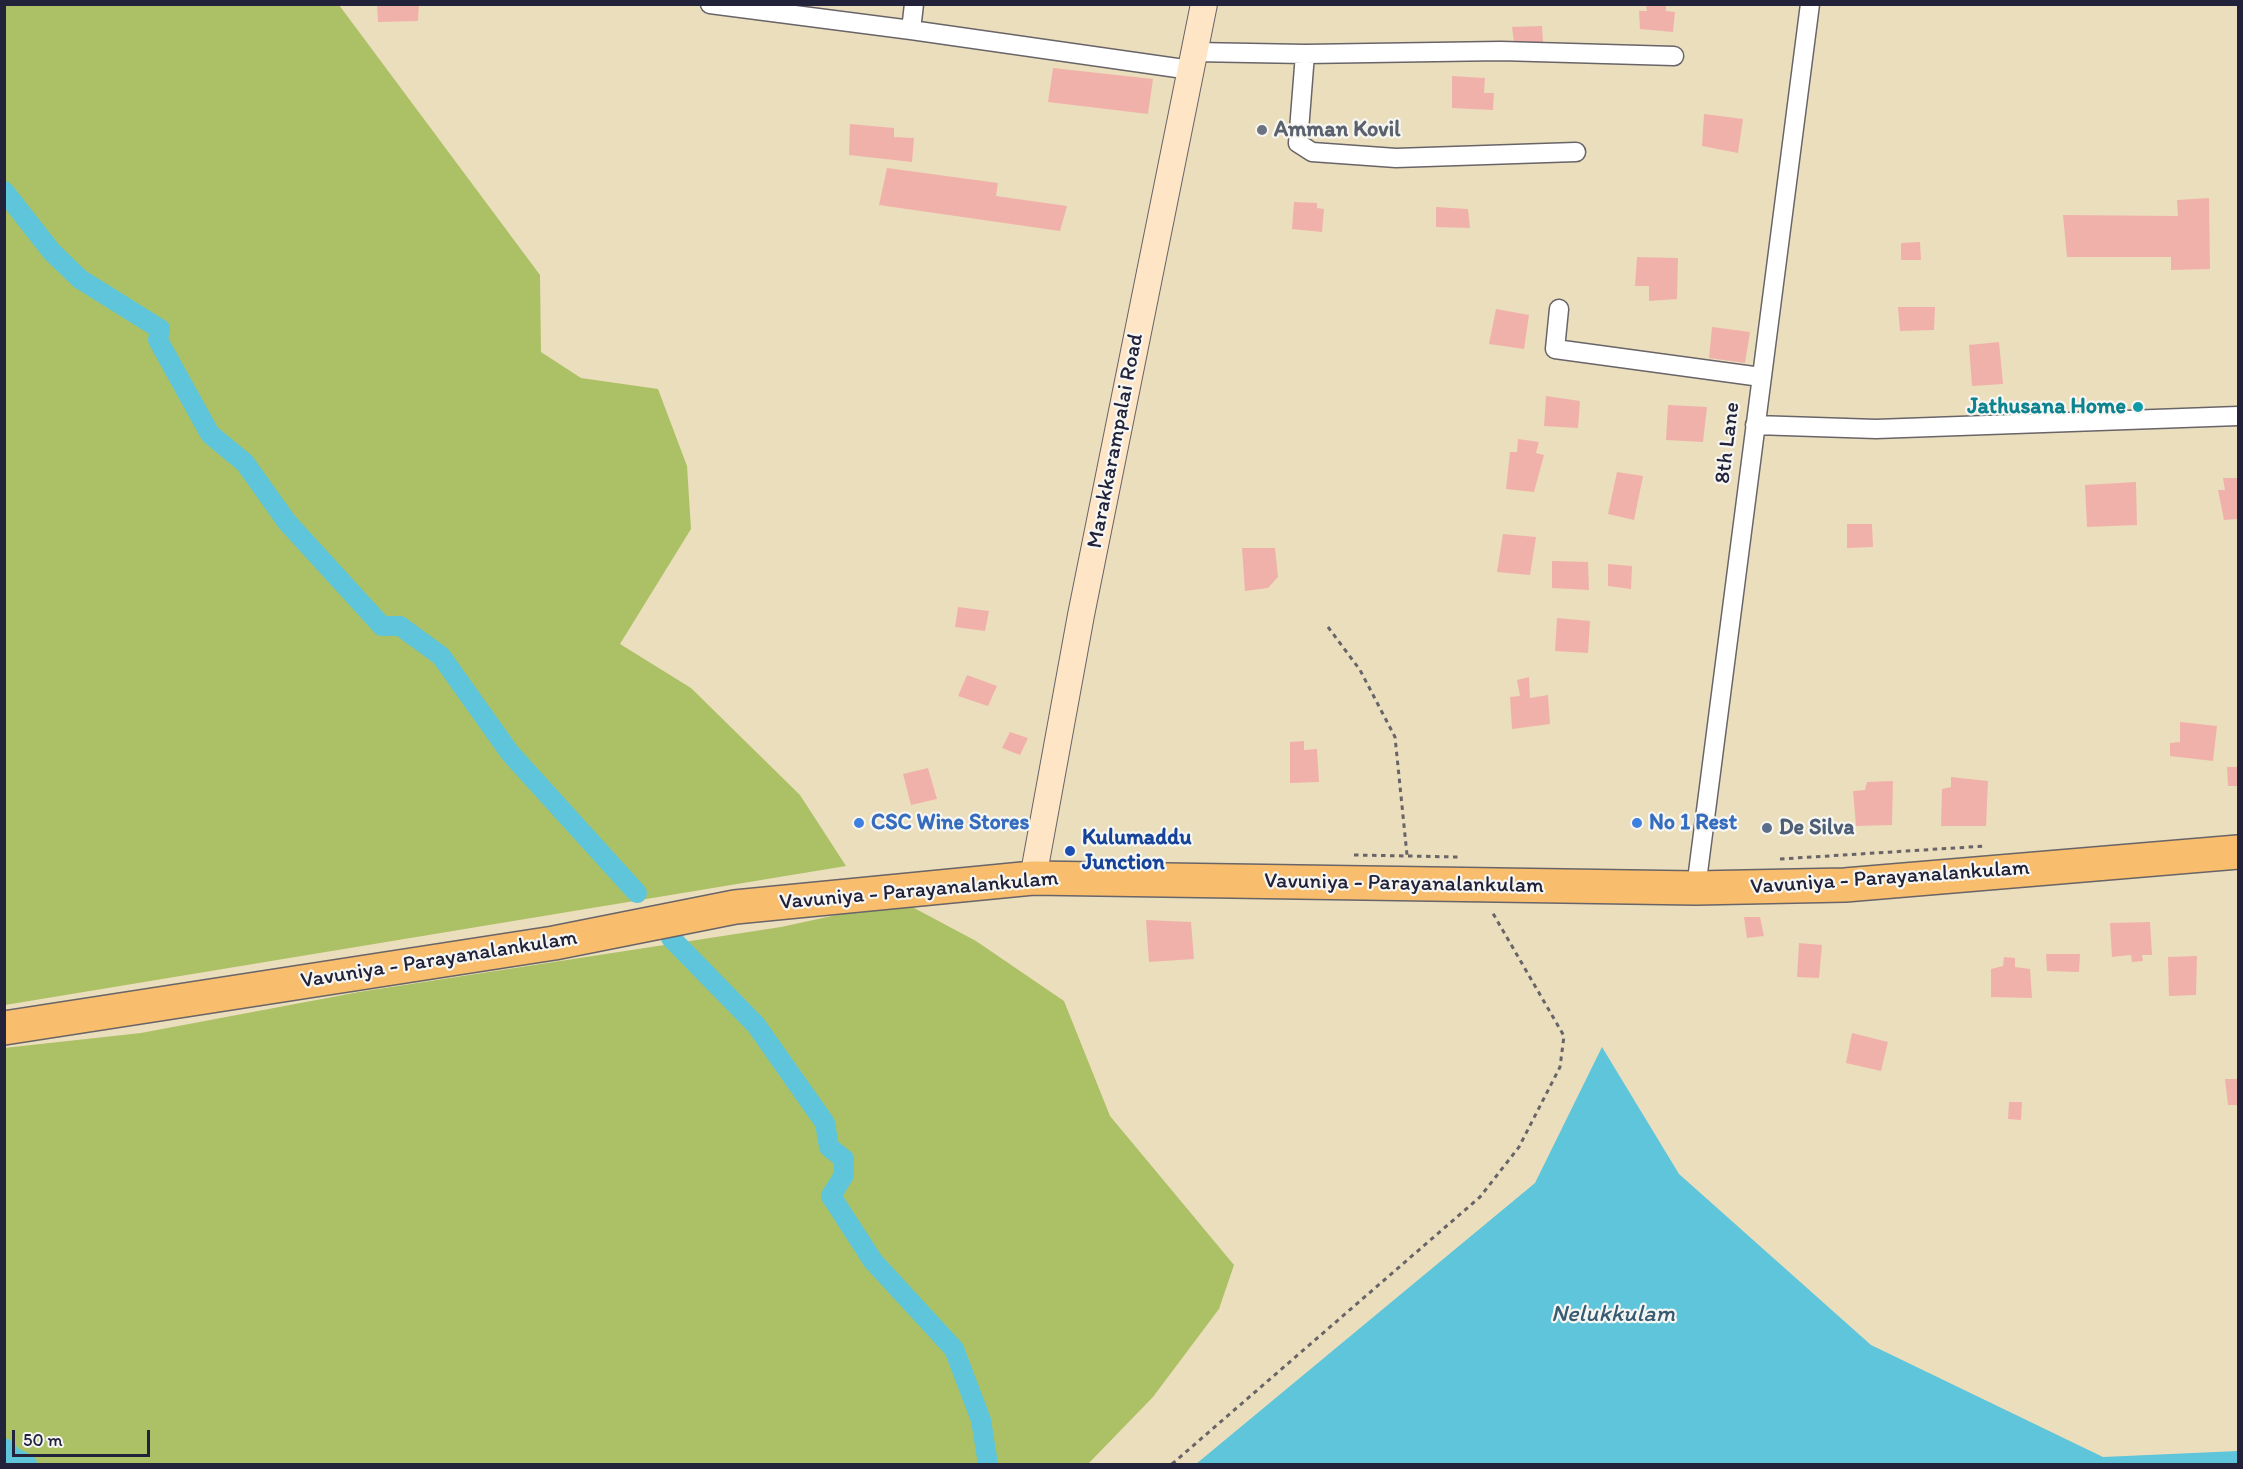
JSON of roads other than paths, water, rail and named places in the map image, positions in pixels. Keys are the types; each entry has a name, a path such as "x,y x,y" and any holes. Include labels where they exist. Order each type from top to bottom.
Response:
{"highway":[{"name":"Vavuniya - Parayanalankulam","path":"4,1028 554,943 735,907 1033,878 1471,871 1696,888 1845,885 2238,852"}],"street":[{"path":"911,30 914,4"},
{"name":"Marakkarampalai Road","path":"1033,878 1084,603 1204,4"},
{"name":"8th Lane","path":"1696,888 1810,4"},
{"path":"721,5 911,30 1192,61 1305,54 1501,51 1674,56"},
{"path":"1305,54 1298,143 1312,152 1396,158 1576,152"},
{"path":"1558,309 1555,349 1761,377"},
{"path":"1755,425 1876,429 2238,416"}],"water":[{"name":"Nelukkulam","path":"1602,1047 1679,1174 1871,1345 2103,1457 2238,1451 2238,1464 1196,1464 1535,1183"}],"waterway":[{"path":"4,191 52,252 80,279 160,329 158,340 210,434 245,463 287,522 382,626 400,626 441,656 510,753 637,893"},
{"path":"671,938 756,1025 825,1123 829,1147 844,1159 844,1175 831,1196 873,1261 954,1349 981,1420 988,1464"},
{"path":"4,1448 13,1457 27,1464"}],"place":[{"name":"Amman Kovil","path":"1262,130"},
{"name":"Jathusana Home","path":"2138,407"},
{"name":"CSC Wine Stores","path":"859,823"},
{"name":"No 1 Rest","path":"1637,823"},
{"name":"De Silva","path":"1767,828"},
{"name":"Kulumaddu Junction","path":"1070,851"}]}
